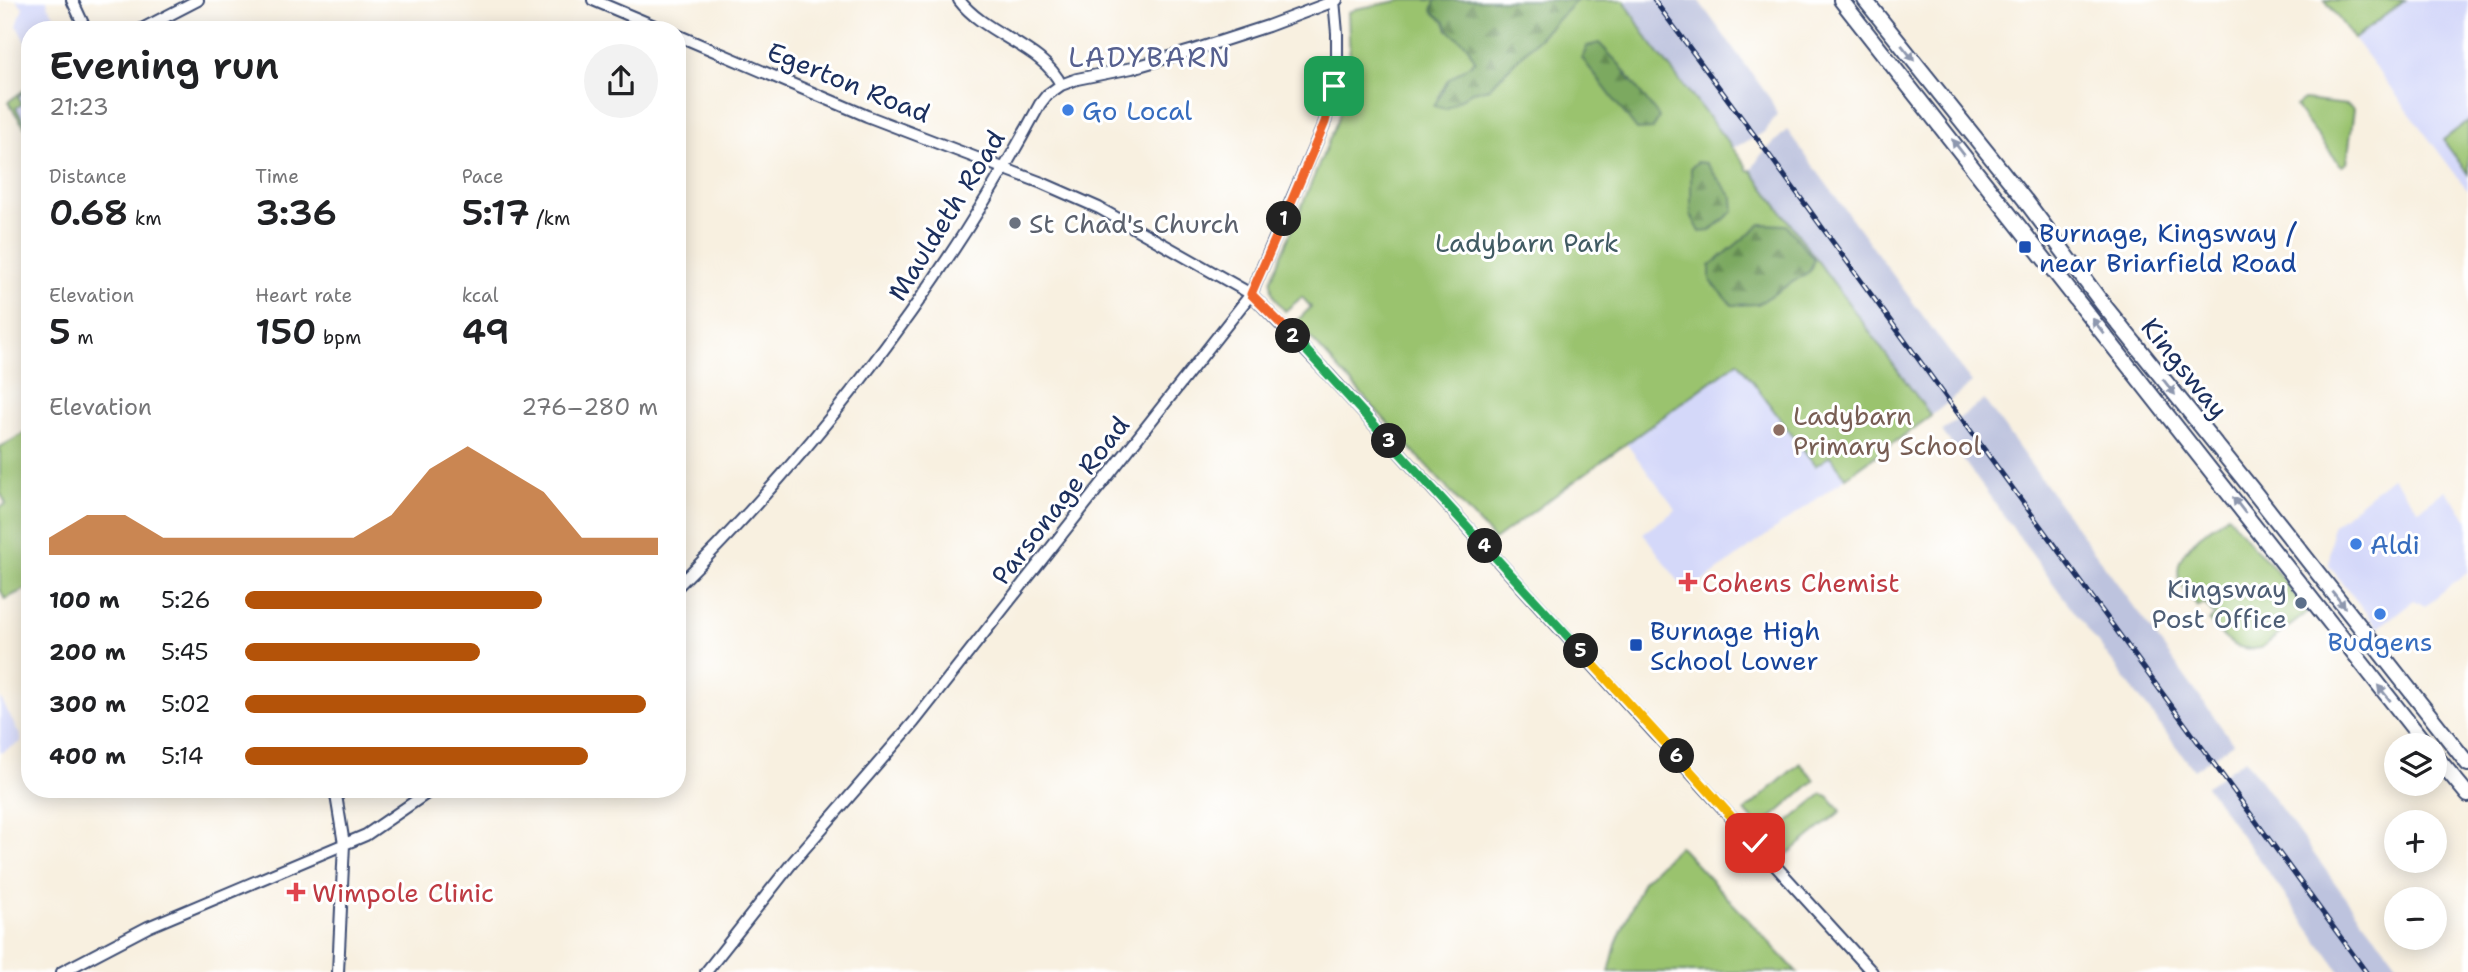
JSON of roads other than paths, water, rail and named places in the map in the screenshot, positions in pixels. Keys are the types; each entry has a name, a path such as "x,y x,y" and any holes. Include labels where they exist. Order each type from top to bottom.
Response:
{"highway":[{"name":"Kingsway","path":"1841,0 2282,558 2417,733"},
{"name":"Kingsway","path":"1865,0 2468,764"},
{"path":"2282,558 2297,546"},
{"path":"2447,770 2468,795"}],"street":[{"path":"72,0 82,21"},
{"path":"157,21 198,0"},
{"path":"593,0 643,21"},
{"path":"959,0 975,17 1051,69 1061,85 1194,50 1268,26 1335,0"},
{"name":"Parsonage Road","path":"706,972 792,863 914,722 1251,294 1325,122 1337,68 1335,0"},
{"name":"Egerton Road","path":"686,39 867,116 1099,208 1251,294 1329,375 1872,972"},
{"name":"Mauldeth Road","path":"686,578 741,522 812,442 868,372 953,253 1005,170 1040,104 1061,85"},
{"path":"336,798 344,844 338,972"},
{"path":"62,972 148,927 366,835 420,798"}],"railway":[{"path":"1654,0 2366,972"}],"place":[{"name":"Go Local","path":"1068,110"},
{"name":"St Chad's Church","path":"1015,223"},
{"name":"Burnage, Kingsway / near Briarfield Road","path":"2025,247"},
{"name":"Ladybarn Primary School","path":"1779,430"},
{"name":"Aldi","path":"2356,544"},
{"name":"Cohens Chemist","path":"1688,582"},
{"name":"Kingsway Post Office","path":"2301,603"},
{"name":"Budgens","path":"2380,614"},
{"name":"Burnage High School Lower","path":"1636,645"},
{"name":"Wimpole Clinic","path":"296,892"}],"district":[{"name":"LADYBARN","path":"1150,57"}],"park label":[{"name":"Ladybarn Park","path":"1527,242"}]}
